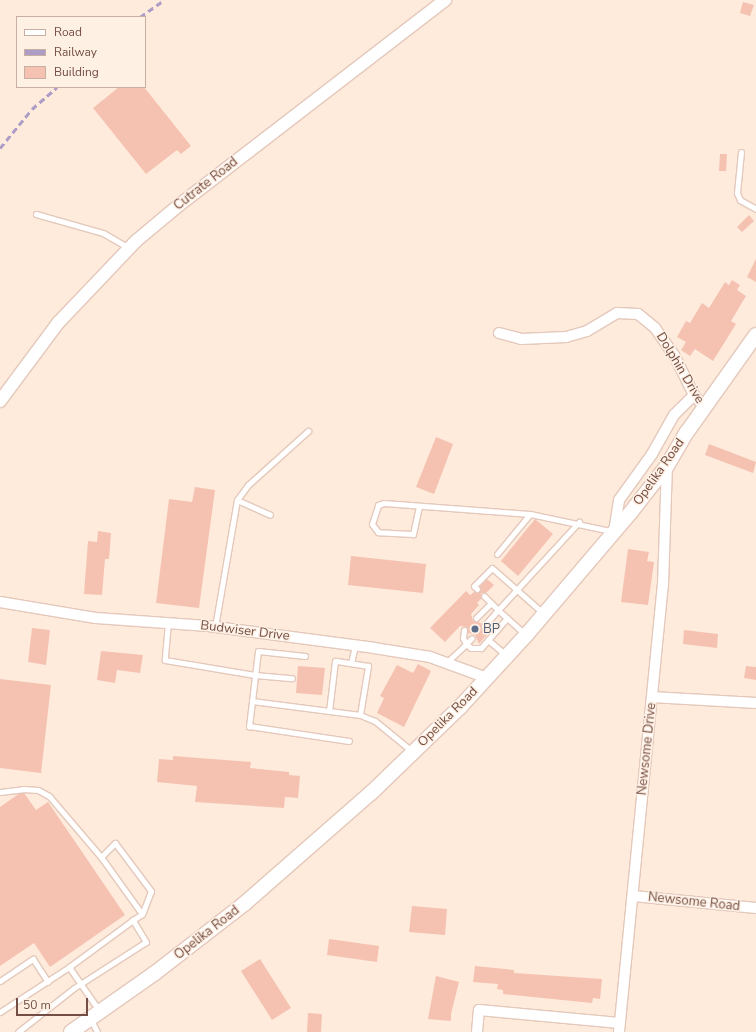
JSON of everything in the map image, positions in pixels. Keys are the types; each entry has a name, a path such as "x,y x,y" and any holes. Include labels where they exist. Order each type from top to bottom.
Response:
{"main road":[{"name":"Opelika Road","path":"71,1032 95,1016 244,904 371,793 487,678 526,635 614,532 667,466 756,335"}],"street":[{"name":"Cutrate Road","path":"0,401 58,323 129,248 179,205 445,0"},
{"name":"Dolphin Drive","path":"499,333 521,339 566,337 587,330 617,313 638,314 655,328 674,355 694,395 705,408"},
{"path":"614,532 619,500 652,454 674,415 694,395"},
{"name":"Newsome Drive","path":"619,1027 663,586 667,466"},
{"name":"Budwiser Drive","path":"0,602 96,618 168,622 355,645 430,657 487,678"},
{"path":"652,697 756,703"},
{"name":"Newsome Road","path":"633,896 756,908"},
{"path":"477,1032 479,1010 619,1027"}],"lane":[{"path":"741,152 737,193 740,200 756,209"},
{"path":"36,214 103,233 129,248"},
{"path":"215,627 237,500 248,485 308,431"},
{"path":"237,500 270,515"},
{"path":"419,506 413,534 378,532 372,524 378,505 384,503 530,514 579,522 614,532"},
{"path":"497,554 530,514"},
{"path":"484,626 579,522"},
{"path":"477,589 474,586 492,568 544,614"},
{"path":"484,596 526,635"},
{"path":"476,618 491,603"},
{"path":"464,630 463,638 466,644 471,648 481,648 508,618"},
{"path":"168,622 165,660 255,675 292,678"},
{"path":"447,662 472,638"},
{"path":"488,640 507,656"},
{"path":"351,663 355,645"},
{"path":"306,656 258,651 249,726 349,741"},
{"path":"329,711 335,661 368,666 360,714"},
{"path":"252,701 360,714 376,721 413,752"},
{"path":"0,792 23,789 38,790 49,796 101,857 142,914"},
{"path":"0,1012 48,982 142,914 151,891 115,843 101,857"},
{"path":"18,1032 74,988 80,986 146,942 133,920"},
{"path":"0,981 33,959 48,982"},
{"path":"68,967 80,986 95,1016 97,1032"}],"building":[{"path":"743,2 754,5 750,16 740,13"},
{"path":"118,88 145,88 191,146 181,154 177,150 146,174 93,108"},
{"path":"720,154 727,154 726,171 719,171"},
{"path":"749,215 754,221 742,232 737,227"},
{"path":"756,259 756,282 747,277"},
{"path":"732,280 740,285 737,290 746,296 731,321 736,324 713,361 695,349 690,356 681,350 686,342 677,337 686,321 690,323 702,303 709,308 725,282 729,285"},
{"path":"436,437 453,444 434,494 416,487"},
{"path":"709,444 756,462 753,473 705,455"},
{"path":"195,487 215,490 199,608 156,603 169,499 192,502"},
{"path":"535,519 553,534 518,576 501,561"},
{"path":"98,531 111,533 109,559 105,559 102,595 84,594 88,541 97,542"},
{"path":"628,549 649,552 647,561 654,562 648,605 621,602"},
{"path":"351,556 426,564 423,593 348,585"},
{"path":"487,579 494,585 486,593 481,593 481,599 477,603 479,605 471,614 473,621 481,623 481,629 490,631 479,644 475,635 468,633 467,627 460,626 445,642 430,628 466,591 470,595 474,592 480,592 480,586"},
{"path":"32,628 50,630 46,665 28,662"},
{"path":"684,630 718,634 717,648 683,644"},
{"path":"101,651 143,655 140,673 117,670 115,683 97,680"},
{"path":"418,664 431,671 404,727 377,713 384,698 380,696 397,665 413,673"},
{"path":"298,666 325,668 322,695 296,693"},
{"path":"746,666 756,667 756,680 744,678"},
{"path":"0,679 51,685 41,773 0,768"},
{"path":"173,756 251,762 250,768 289,772 289,775 300,776 298,798 285,797 284,808 195,802 197,786 157,782 159,759 173,760"},
{"path":"20,793 24,793 36,810 48,802 125,915 50,967 34,943 0,966 0,807"},
{"path":"412,906 447,909 445,935 409,932"},
{"path":"329,939 379,946 377,962 327,955"},
{"path":"260,959 291,1008 272,1020 241,971"},
{"path":"475,966 514,970 514,973 602,979 600,999 593,998 592,1003 503,994 503,990 497,989 498,984 473,982"},
{"path":"436,976 459,982 451,1014 451,1021 428,1019"},
{"path":"308,1013 322,1014 321,1032 307,1032"}],"railway":[{"path":"141,16 164,0"},
{"path":"0,148 32,109 56,88"}],"place":[{"name":"BP","path":"475,629"}]}
